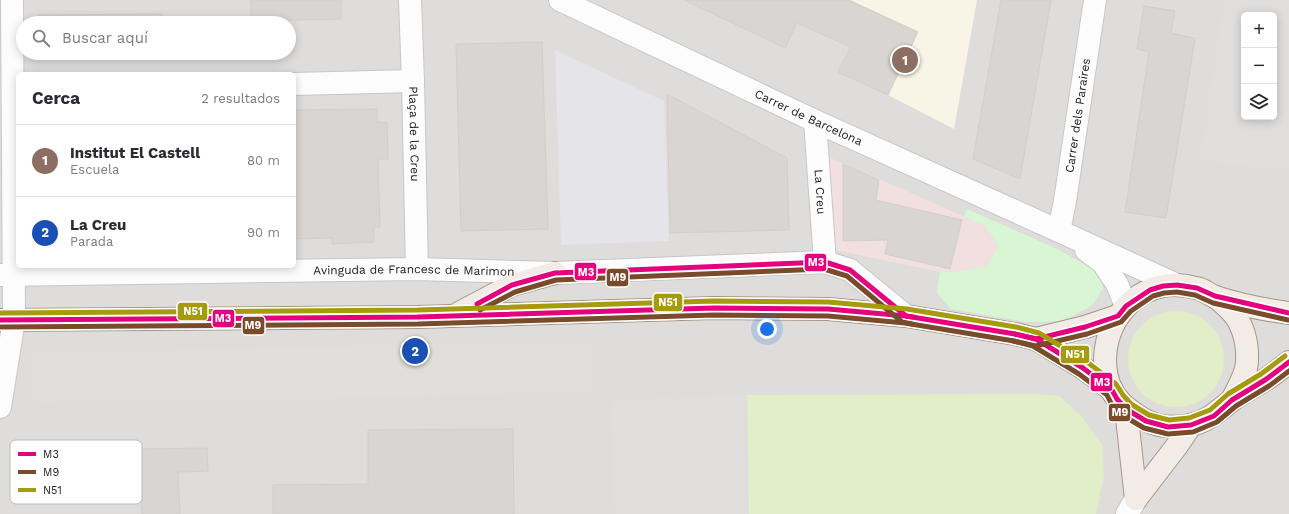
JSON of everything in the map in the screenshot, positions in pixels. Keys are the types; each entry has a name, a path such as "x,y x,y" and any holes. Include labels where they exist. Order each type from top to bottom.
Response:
{"main road":[{"path":"454,316 512,285 555,273"},
{"path":"1036,339 1085,327 1122,311 1150,290 1163,286 1177,285 1196,288 1215,296 1273,311 1289,313"},
{"path":"1215,296 1228,307 1238,319 1244,334 1247,350 1246,368 1241,383 1232,400"},
{"path":"7,320 454,316 714,308 828,309 906,316 1015,334 1036,339 1083,368 1112,390"},
{"path":"1122,311 1110,332 1106,345 1105,368 1112,390 1117,399 1126,409 1146,421 1168,427 1191,425 1214,416 1232,400 1265,380 1289,362"},
{"path":"1126,409 1132,507"},
{"path":"1132,507 1191,425"}],"street":[{"path":"0,407 7,320 6,165 15,91 12,0"},
{"name":"Plaça de la Creu","path":"410,0 417,269"},
{"name":"Carrer de Barcelona","path":"560,0 815,121 1177,285"},
{"name":"Carrer dels Paraires","path":"1060,231 1095,0"},
{"path":"296,84 413,81"},
{"name":"La Creu","path":"815,121 825,262"},
{"name":"Carrer de Barcelona","path":"1060,231 1104,263 1117,284 1122,311"},
{"name":"Avinguda de Francesc de Marimon","path":"7,275 417,269 555,273 825,262 850,270 906,316"}],"shaded area":[{"path":"0,0 1289,0 1289,514 0,514"},
{"path":"684,0 977,0 954,129 888,95 838,72 849,47 797,23 785,48"},
{"path":"1224,0 1289,0 1289,170 1200,161"},
{"path":"555,50 664,101 669,241 561,245"},
{"path":"828,157 984,225 998,245 988,267 955,272 940,272 831,249"},
{"path":"592,342 592,393 34,403 34,352"},
{"path":"747,395 748,514 614,514 612,399"}],"green space":[{"path":"967,209 1059,250 1101,274 1103,288 1092,306 1062,321 1026,322 951,309 937,293 940,272 955,272 988,267 998,245 984,225 964,217"},
{"path":"1167,311 1185,311 1195,314 1203,319 1216,332 1221,340 1224,350 1224,368 1221,378 1210,393 1203,399 1195,404 1185,407 1167,407 1157,404 1149,399 1136,386 1131,378 1128,368 1128,350 1131,340 1136,332 1149,319 1157,314"},
{"path":"1037,394 1059,396 1081,416 1102,445 1104,476 1096,514 749,514 747,395"}],"building":[{"path":"251,0 341,0 341,19 296,20 296,16 251,16"},
{"path":"684,0 849,0 918,32 888,95 838,72 850,47 797,23 785,48"},
{"path":"1001,0 1051,0 1020,179 973,159"},
{"path":"1144,6 1175,11 1171,33 1195,38 1166,218 1125,212 1149,52 1137,49"},
{"path":"162,14 162,16 38,16"},
{"path":"542,42 548,229 461,231 456,44"},
{"path":"667,94 787,158 789,230 670,233"},
{"path":"377,109 377,122 387,122 388,159 378,159 380,227 374,227 374,242 332,244 332,238 296,239 296,110"},
{"path":"843,164 879,180 876,200 962,220 950,269 885,254 888,240 843,241"},
{"path":"513,429 514,514 273,514 273,485 368,484 368,430"},
{"path":"207,448 208,471 178,472 180,514 142,514 142,449"}],"transit line":[{"name":"M3","path":"477,304 512,285 555,273 825,262 850,270 906,316 913,317"},
{"name":"M9","path":"480,310 515,292 556,280 824,269 847,276 902,322 912,324"},
{"name":"M3","path":"1015,334 1036,339 1085,327 1118,316 1126,306 1150,290 1163,286 1177,285 1197,288 1215,296 1289,313"},
{"name":"M9","path":"1013,341 1036,346 1087,334 1121,322 1131,311 1153,296 1177,292 1195,295 1213,303 1288,320"},
{"name":"N51","path":"0,313 418,310 714,301 828,302 907,309 1016,327 1039,333 1087,362 1116,384 1131,404 1149,415 1169,420 1189,418 1210,410 1228,394 1261,374 1285,356"},
{"name":"M3","path":"0,320 418,317 714,308 828,309 906,316 1015,334 1036,339 1083,368 1112,390 1117,399 1126,409 1146,421 1168,427 1191,425 1214,416 1232,400 1265,380 1289,362"},
{"name":"M9","path":"0,327 418,324 714,315 828,316 905,323 1014,341 1033,346 1079,374 1107,395 1111,403 1122,415 1144,428 1168,434 1193,432 1217,422 1236,406 1269,386 1289,371"}],"place":[{"name":"Institut El Castell","path":"905,60"},
{"name":"La Creu","path":"415,351"}]}
